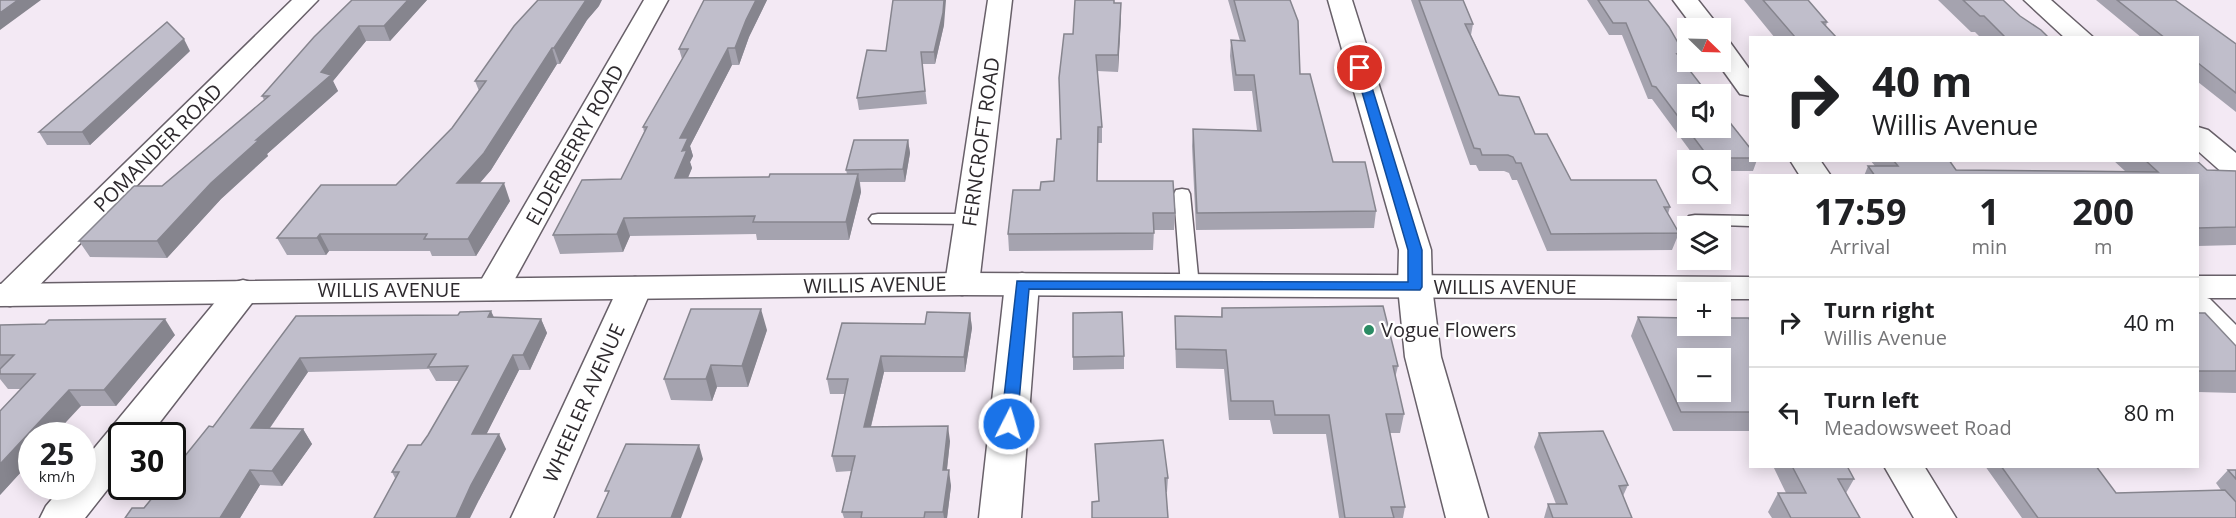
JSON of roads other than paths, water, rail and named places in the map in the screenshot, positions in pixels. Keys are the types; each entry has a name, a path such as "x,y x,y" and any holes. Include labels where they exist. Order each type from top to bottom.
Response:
{"street":[{"name":"POMANDER ROAD","path":"5,295 306,0"},
{"name":"ELDERBERRY ROAD","path":"493,289 656,0"},
{"name":"FERNCROFT ROAD","path":"962,284 1000,0"},
{"path":"1340,0 1415,250 1415,287 1424,357 1467,518"},
{"path":"1685,0 1699,18"},
{"path":"2036,0 2079,36"},
{"path":"1731,62 1749,87"},
{"path":"2199,137 2236,169"},
{"name":"WILLIS AVENUE","path":"5,295 962,284 1749,288"},
{"path":"1000,518 1022,284"},
{"path":"2199,287 2236,287"},
{"name":"WHEELER AVENUE","path":"532,518 635,288"},
{"path":"138,422 243,291"},
{"path":"2199,308 2236,346"},
{"path":"60,518 108,459"},
{"path":"1904,468 1935,518"}],"lane":[{"path":"1182,194 1190,286"},
{"path":"878,219 971,219"},
{"path":"1731,221 1749,221"}],"place":[{"name":"Vogue Flowers","path":"1369,330"}]}
